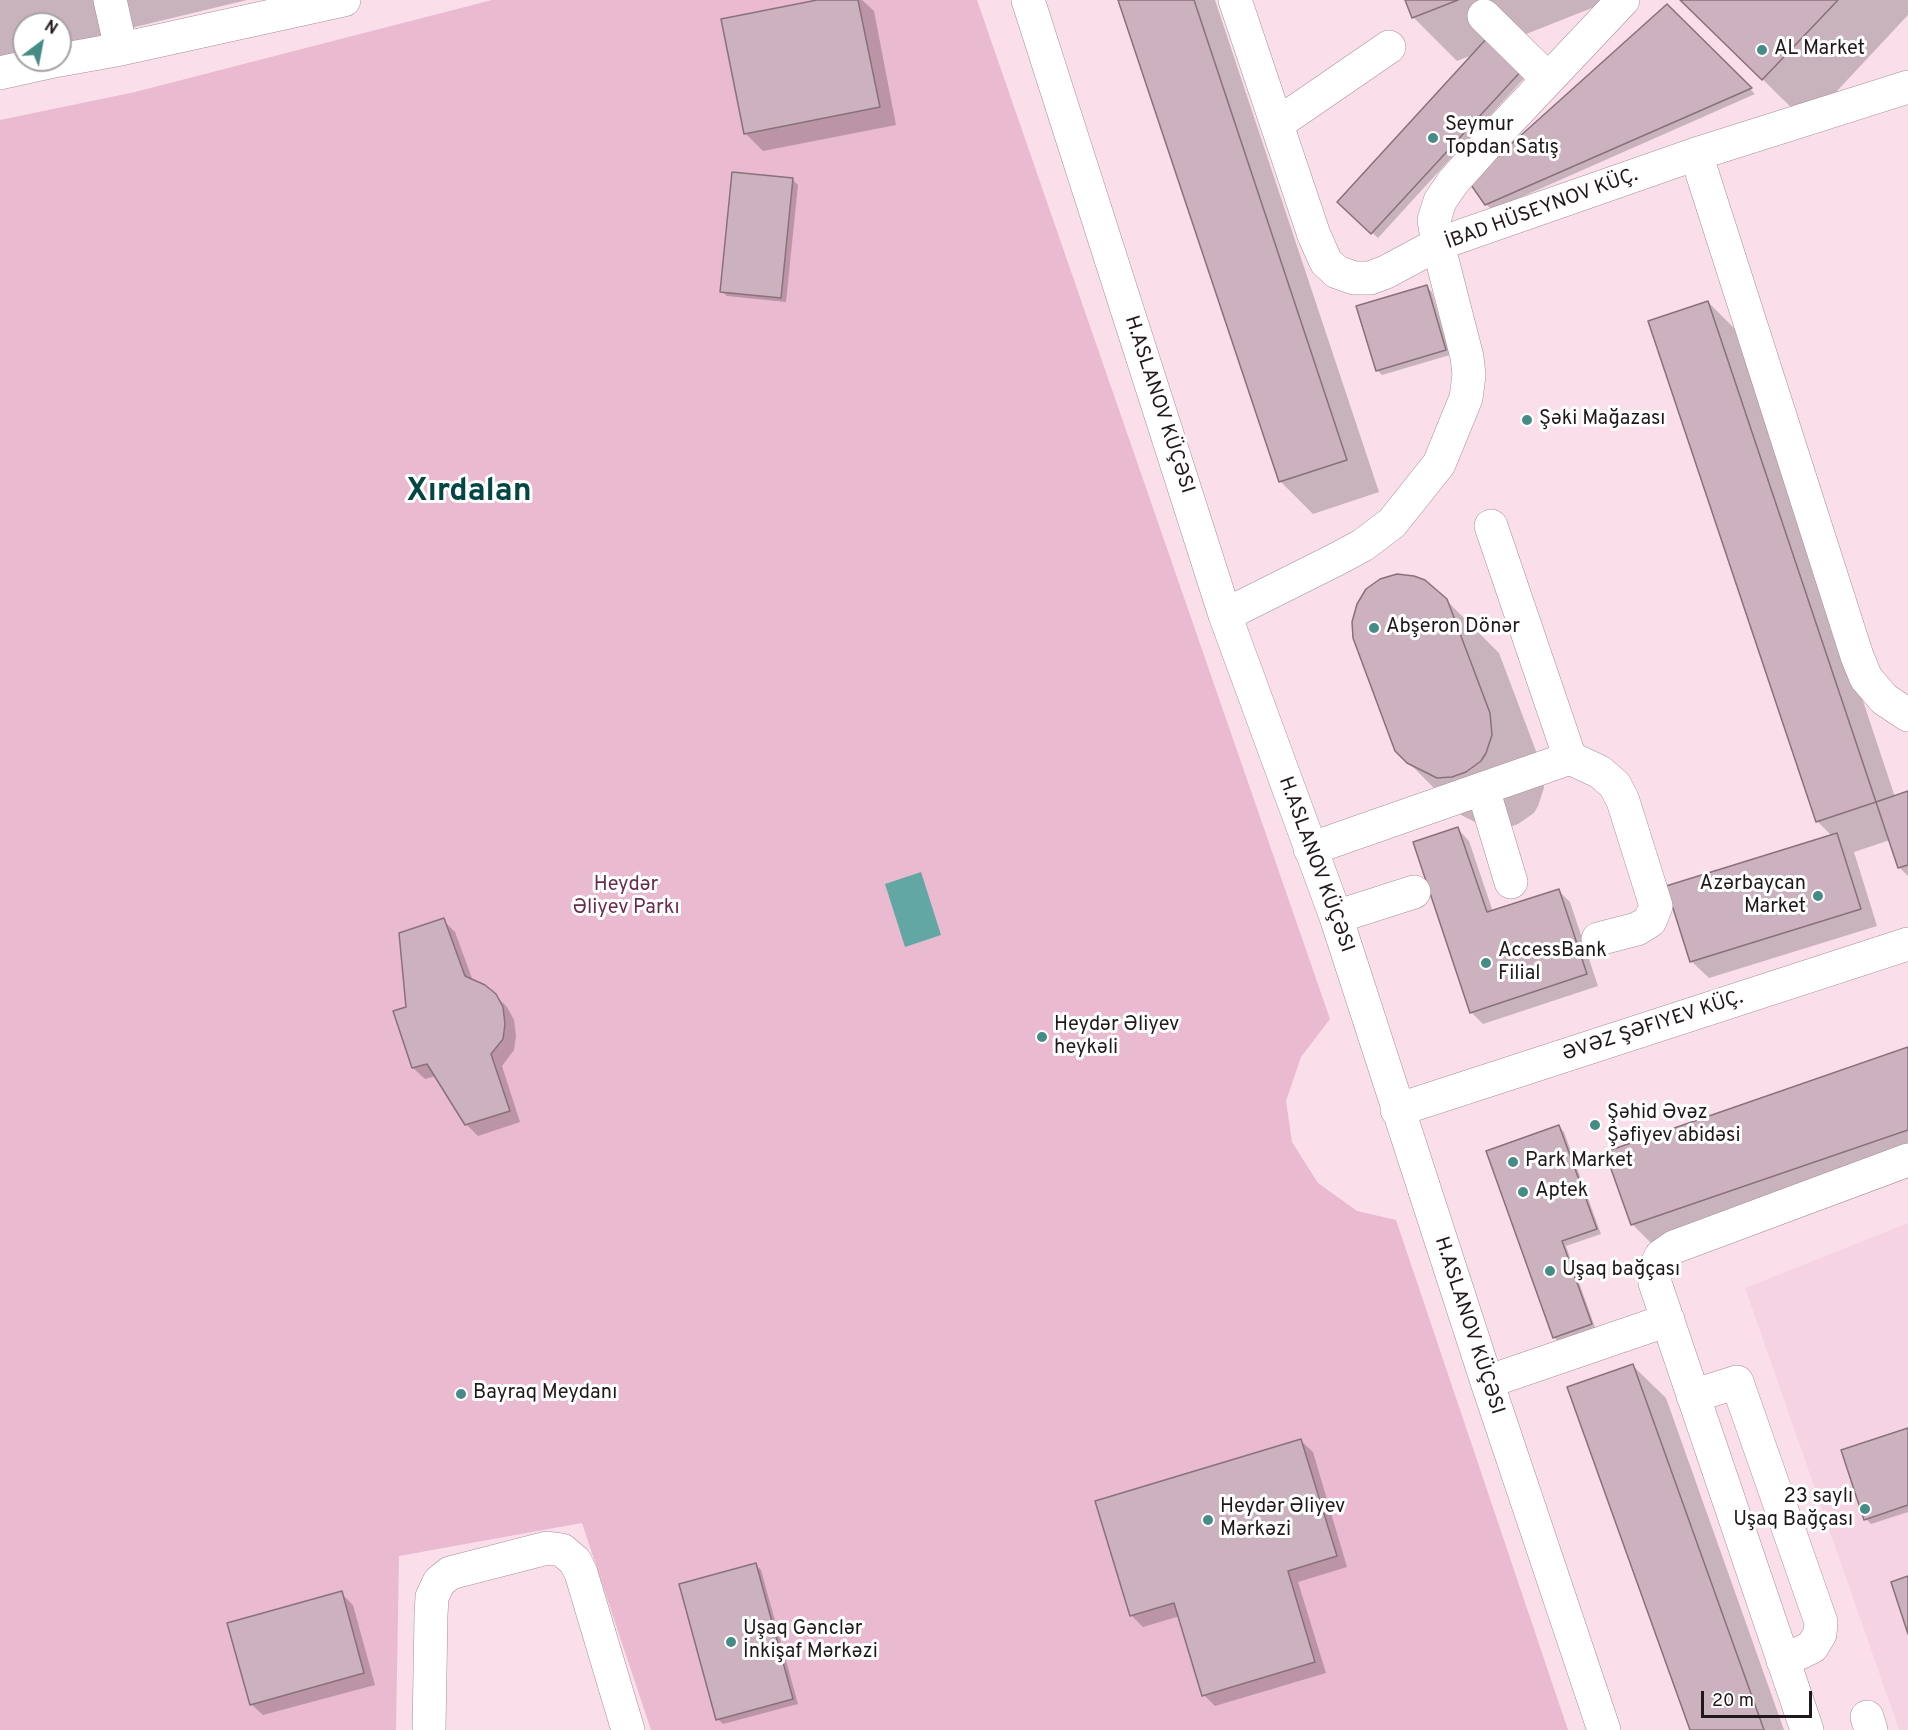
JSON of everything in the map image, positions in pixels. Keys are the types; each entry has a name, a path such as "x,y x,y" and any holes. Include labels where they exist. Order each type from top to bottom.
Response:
{"street":[{"path":"110,0 122,49"},
{"path":"72,58 344,0"},
{"name":"H.ASLANOV KÜÇƏSI","path":"1028,0 1225,615 1335,917 1604,1730"},
{"path":"1235,0 1314,234 1326,262 1337,272 1354,278 1370,278 1386,272 1438,244 1434,220 1440,201 1453,182 1623,0"},
{"path":"1484,16 1548,79"},
{"path":"1277,124 1389,47"},
{"name":"İBAD HÜSEYNOV KÜÇ.","path":"1225,615 1363,545 1392,523 1439,464 1466,398 1470,375 1438,244 1696,154 1908,87"},
{"path":"1696,154 1857,656 1866,678 1884,699 1908,715"},
{"path":"1491,526 1570,758"},
{"path":"1310,849 1570,758 1600,772 1615,785 1623,801 1656,906 1650,921 1637,929 1598,939"},
{"path":"1483,789 1511,882"},
{"path":"1335,917 1414,892"},
{"name":"ƏVƏZ ŞƏFIYEV KÜÇ.","path":"1397,1110 1908,944"},
{"path":"1808,1730 1655,1284 1654,1268 1661,1256 1674,1247 1908,1160"},
{"path":"1487,1382 1668,1320"},
{"path":"1693,1396 1737,1382 1821,1622 1820,1634 1812,1647 1783,1661"},
{"path":"429,1730 430,1615 432,1597 439,1582 450,1573 547,1548 562,1550 575,1561 581,1574 628,1730"}],"shaded area":[{"path":"921,872 941,935 905,947 885,884"},
{"name":"23 saylı Uşaq Bağçası","path":"1908,1223 1908,1730 1899,1730 1745,1288"}],"green space":[{"name":"Heydər Əliyev Parkı","path":"492,0 977,0 1330,1019 1301,1057 1286,1101 1292,1142 1318,1183 1357,1211 1396,1220 1568,1730 651,1730 582,1523 399,1556 396,1730 0,1730 0,120 135,92"}],"building":[{"path":"817,0 858,0 880,107 744,134 721,19"},
{"path":"1118,0 1194,0 1347,460 1279,482"},
{"path":"1405,0 1458,0 1412,18"},
{"path":"1680,0 1838,0 1762,80"},
{"path":"1667,4 1752,88 1485,205 1469,182"},
{"path":"1488,37 1523,69 1371,234 1337,202"},
{"path":"732,172 793,178 781,298 720,292"},
{"path":"1427,285 1446,350 1376,371 1356,306"},
{"path":"1708,301 1876,802 1816,822 1648,321"},
{"path":"1397,574 1425,580 1447,599 1490,713 1492,735 1486,753 1481,761 1466,772 1452,777 1437,778 1407,763 1395,751 1353,638 1352,622 1357,604 1366,589 1380,579"},
{"path":"1908,791 1908,865 1898,868 1876,802"},
{"path":"1458,827 1487,912 1559,889 1587,974 1470,1013 1413,842"},
{"path":"1837,833 1861,909 1690,962 1666,886"},
{"path":"444,918 465,976 485,985 496,994 503,1007 505,1024 503,1039 491,1054 510,1111 465,1125 427,1064 412,1068 393,1011 406,1007 399,933"},
{"path":"1908,1047 1908,1130 1631,1225 1605,1152"},
{"path":"1559,1125 1597,1229 1562,1241 1592,1324 1553,1338 1486,1151"},
{"path":"1633,1364 1764,1730 1690,1730 1567,1387"},
{"path":"1908,1428 1908,1505 1864,1520 1841,1450"},
{"path":"1301,1439 1337,1556 1288,1571 1315,1662 1202,1696 1174,1603 1130,1616 1095,1501"},
{"path":"756,1563 793,1699 716,1720 679,1584"},
{"path":"1908,1576 1908,1634 1891,1582"},
{"path":"342,1591 364,1673 250,1705 227,1623"}],"place":[{"name":"AL Market","path":"1762,50"},
{"name":"Seymur Topdan Satış","path":"1433,138"},
{"name":"Şəki Mağazası","path":"1527,420"},
{"name":"Abşeron Dönər","path":"1374,628"},
{"name":"Azərbaycan Market","path":"1818,896"},
{"name":"AccessBank Filial","path":"1486,963"},
{"name":"Heydər Əliyev heykəli","path":"1042,1037"},
{"name":"Şəhid Əvəz Şəfiyev abidəsi","path":"1595,1125"},
{"name":"Park Market","path":"1513,1162"},
{"name":"Aptek","path":"1523,1192"},
{"name":"Uşaq bağçası","path":"1550,1271"},
{"name":"Bayraq Meydanı","path":"461,1394"},
{"name":"23 saylı Uşaq Bağçası","path":"1865,1509"},
{"name":"Heydər Əliyev Mərkəzi","path":"1208,1520"},
{"name":"Uşaq Gənclər İnkişaf Mərkəzi","path":"731,1642"}],"district":[{"name":"Xırdalan","path":"469,494"}]}
